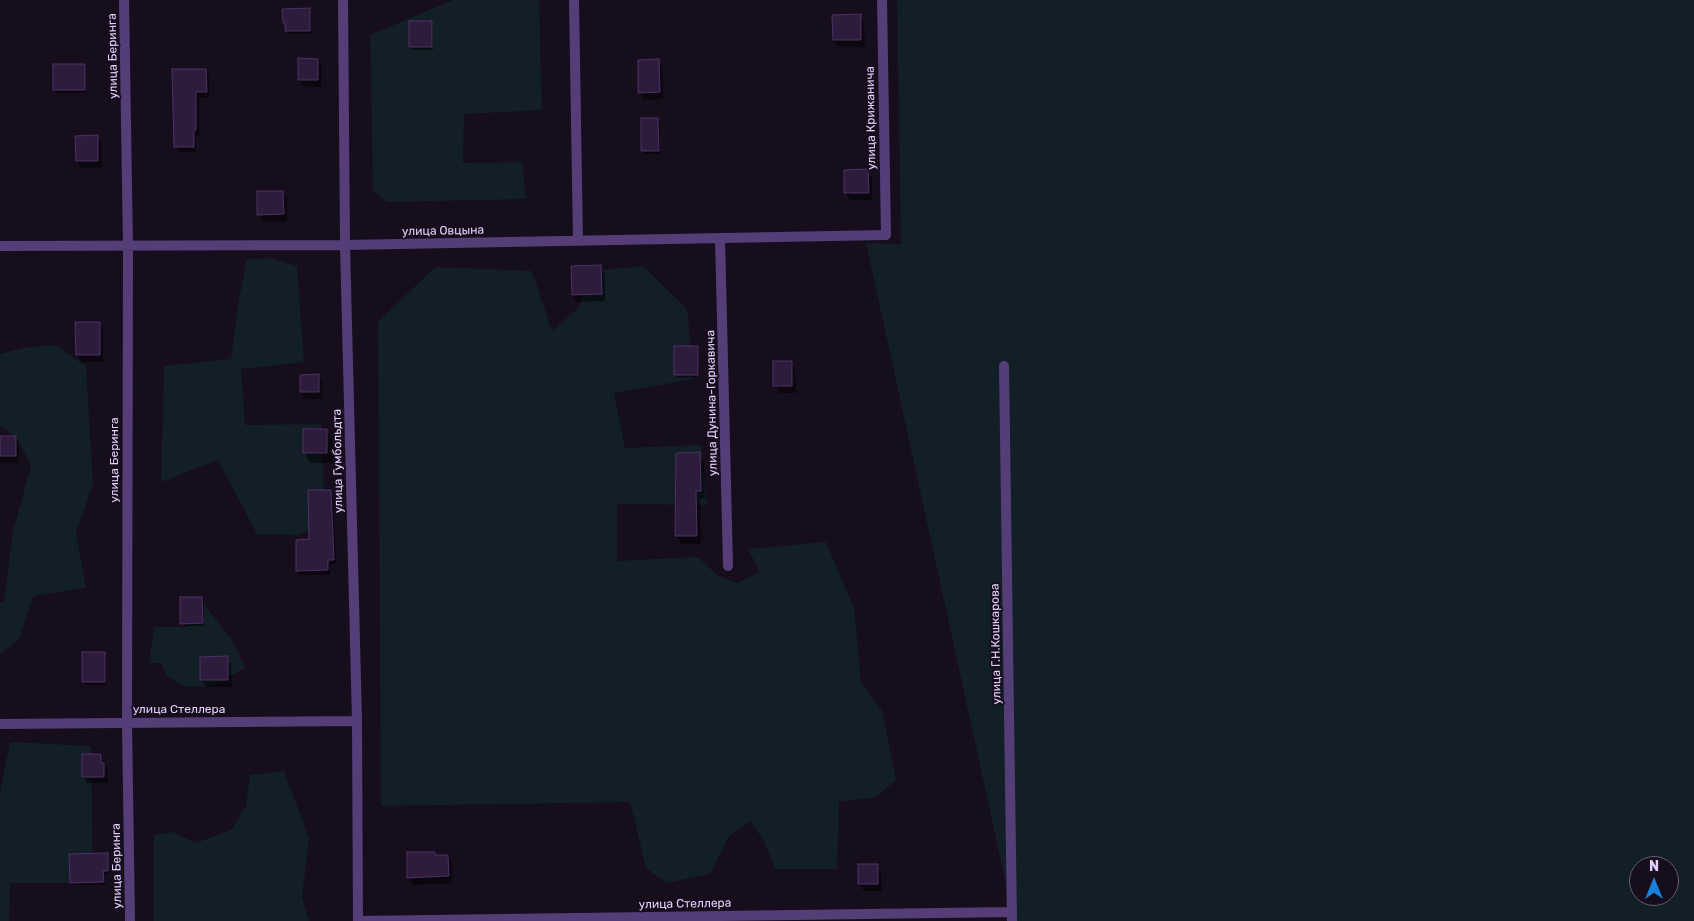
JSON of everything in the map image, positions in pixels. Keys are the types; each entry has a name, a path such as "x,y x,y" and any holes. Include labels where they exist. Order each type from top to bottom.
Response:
{"street":[{"name":"улица Беринга","path":"124,0 128,245 130,921"},
{"name":"улица Гумбольдта","path":"344,0 345,245 357,722 358,921"},
{"path":"574,0 578,241"},
{"name":"улица Крижанича","path":"882,0 886,235"},
{"name":"улица Овцына","path":"0,246 345,245 886,235"},
{"name":"улица Дунина-Горкавича","path":"720,238 728,566"},
{"name":"улица Г.Н.Кошкарова","path":"1004,366 1012,916"},
{"name":"улица Стеллера","path":"0,724 357,722"},
{"name":"улица Стеллера","path":"358,921 1012,916"}],"shaded area":[{"path":"453,0 539,0 542,110 464,114 463,163 522,162 526,199 387,202 373,191 370,35"},
{"path":"897,0 1694,0 1694,921 1014,921 866,243 901,244"},
{"path":"272,258 297,266 304,362 241,369 245,425 321,424 325,522 298,535 257,534 218,460 161,482 164,366 231,359 238,305 247,259"},
{"path":"643,266 687,309 694,379 614,393 625,448 701,445 707,505 617,504 617,561 698,557 718,576 737,583 760,572 748,549 826,542 854,608 861,682 882,711 896,780 876,797 839,802 837,869 775,869 764,841 750,821 729,836 710,874 666,883 646,868 630,802 381,806 378,322 435,267 532,271 552,331 578,308 592,271"},
{"path":"56,345 86,366 93,485 76,532 86,588 33,596 19,640 0,654 0,603 4,601 13,531 31,466 17,438 0,426 0,354 29,347"},
{"path":"191,598 204,604 233,641 245,668 211,686 186,687 167,676 161,663 149,663 154,627 188,627"},
{"path":"10,742 91,746 93,883 10,883 9,921 0,921 0,792"},
{"path":"284,771 309,838 302,897 309,921 154,921 154,835 172,832 196,843 231,830 246,806 250,775"}],"building":[{"path":"310,8 310,31 285,31 282,9"},
{"path":"861,14 861,40 833,40 832,15"},
{"path":"409,21 432,21 432,47 409,47"},
{"path":"298,58 318,59 318,80 298,80"},
{"path":"659,59 660,92 638,93 638,60"},
{"path":"53,64 85,64 85,90 53,90"},
{"path":"172,69 206,69 207,92 196,92 194,147 174,147"},
{"path":"641,118 658,118 659,151 641,151"},
{"path":"98,135 98,161 76,161 75,136"},
{"path":"868,169 869,193 844,193 844,170"},
{"path":"257,191 283,191 284,214 257,215"},
{"path":"601,265 602,294 572,295 571,266"},
{"path":"75,322 100,322 100,355 76,355"},
{"path":"674,346 698,346 698,375 674,375"},
{"path":"773,361 792,361 792,386 773,386"},
{"path":"319,374 319,392 300,392 300,375"},
{"path":"303,429 327,429 327,453 303,453"},
{"path":"0,436 16,436 16,456 0,456"},
{"path":"700,452 701,491 696,491 697,536 675,536 676,453"},
{"path":"308,490 331,490 334,560 328,560 328,570 296,571 296,540 309,539"},
{"path":"180,597 202,597 203,623 180,624"},
{"path":"82,652 105,652 105,682 82,682"},
{"path":"228,656 228,680 200,680 200,657"},
{"path":"82,754 101,754 101,763 104,763 104,777 82,777"},
{"path":"407,852 435,852 435,855 448,855 449,876 407,878"},
{"path":"108,853 108,871 103,871 104,882 70,883 69,854"},
{"path":"858,864 878,864 878,884 858,884"}]}
